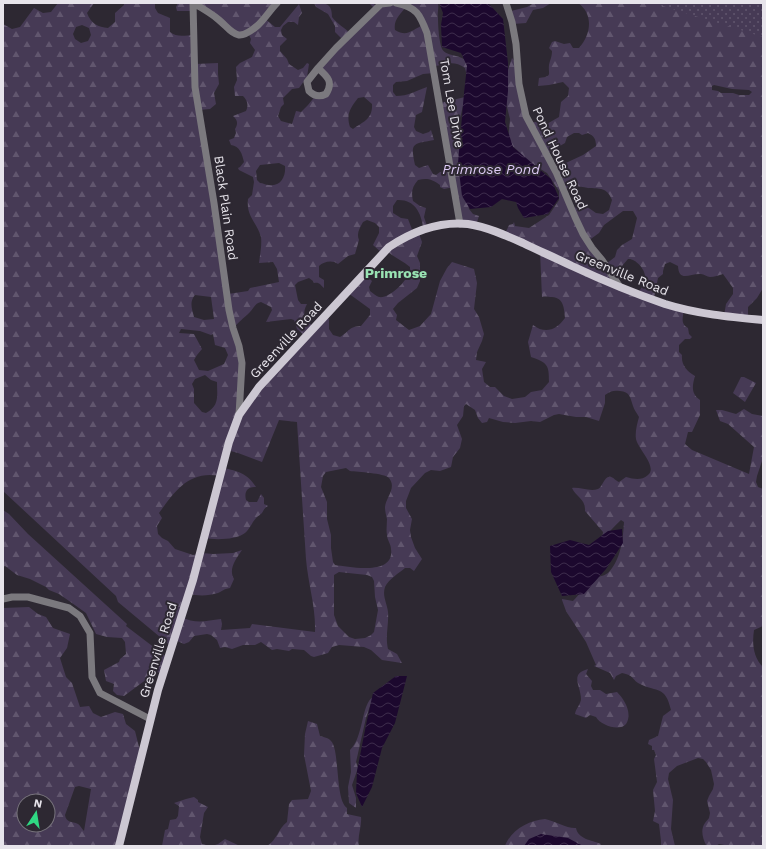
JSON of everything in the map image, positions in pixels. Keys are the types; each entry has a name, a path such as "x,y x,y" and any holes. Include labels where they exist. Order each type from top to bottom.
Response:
{"main road":[{"name":"Greenville Road","path":"119,846 150,719 193,580 229,442 239,415 259,387 389,247 401,238 426,228 443,224 460,224 482,227 498,232 620,287 684,309 721,316 763,320"}],"street":[{"path":"193,3 219,20 229,31 236,35 246,34 258,26 277,3"},
{"name":"Black Plain Road","path":"193,3 195,87 214,203 229,310 233,328 240,346 242,362 239,415"},
{"path":"318,68 336,48 381,4 390,3"},
{"name":"Tom Lee Drive","path":"396,3 408,6 420,15 427,33 460,224"},
{"name":"Pond House Road","path":"506,3 512,22 516,44 519,84 526,116 556,172 574,217 592,248 620,287"},
{"path":"3,599 12,597 28,597 68,608 80,616 90,633 92,677 100,694 150,719"}],"green space":[{"path":"58,3 94,3 87,13 89,17 95,24 108,28 115,22 115,13 124,5 124,3 155,3 155,8 158,13 170,18 170,32 179,36 194,35 195,64 218,63 219,84 214,93 216,104 210,109 199,110 228,294 248,291 250,288 279,282 277,269 273,262 259,263 261,237 250,215 248,205 248,199 252,195 254,182 253,177 239,170 238,168 244,162 242,156 239,149 231,145 229,140 234,138 236,133 235,129 237,122 233,116 246,111 247,107 243,96 235,96 234,87 237,80 236,67 240,63 252,57 255,50 250,43 251,39 249,35 240,34 194,3 277,3 264,18 275,27 280,27 299,4 302,13 299,17 298,25 294,22 288,22 283,26 281,30 282,35 287,39 280,46 280,51 287,59 289,64 298,70 303,68 307,63 309,64 307,77 299,88 292,89 283,98 284,104 281,107 278,116 281,121 292,124 296,111 301,112 316,95 323,95 330,88 320,69 343,40 335,32 335,26 328,14 316,7 314,3 328,5 332,12 332,17 350,33 375,9 369,3 373,3 377,7 386,3 438,3 438,29 442,49 447,54 463,58 466,61 469,69 469,85 465,68 454,63 450,63 435,66 434,73 423,74 407,81 396,82 393,85 393,92 396,96 400,96 427,87 422,112 416,115 414,127 416,131 423,134 431,130 434,140 421,142 415,145 413,152 415,165 419,168 428,165 433,174 436,175 440,172 451,170 440,103 465,97 456,136 460,148 469,209 473,214 479,216 476,225 460,223 454,187 444,189 432,180 418,180 413,187 412,192 413,201 426,208 424,217 427,226 423,227 420,216 412,204 403,200 397,200 393,206 393,213 401,218 408,219 413,232 418,231 422,242 417,256 420,263 420,281 417,288 398,303 393,309 397,315 396,320 409,330 420,326 431,314 440,281 452,262 474,269 477,283 474,309 479,317 484,334 477,352 476,360 486,362 482,369 484,382 490,387 495,387 504,396 512,399 525,397 531,392 542,390 549,382 549,372 546,365 531,357 528,342 533,325 542,330 547,330 555,328 565,318 563,304 559,299 542,297 540,251 505,234 509,225 513,224 514,222 515,226 529,228 549,215 559,200 559,191 547,173 526,160 508,142 510,119 506,103 504,82 512,58 516,63 531,123 539,121 545,125 559,117 561,102 568,96 569,88 563,82 538,86 539,78 546,77 549,74 552,51 549,48 552,42 555,41 564,44 570,43 573,48 579,48 583,43 588,31 589,19 587,13 578,3 763,3 763,288 757,298 748,307 748,317 724,316 726,304 733,294 733,288 723,274 710,277 701,274 683,276 680,274 678,266 670,262 665,264 663,274 658,278 654,298 684,310 683,322 688,328 689,334 692,337 690,339 685,339 679,345 679,352 682,355 682,362 685,367 695,376 693,390 697,398 700,400 700,415 692,432 688,432 685,444 692,450 749,474 754,447 728,424 720,421 716,410 736,414 744,409 752,414 763,416 763,458 756,482 758,487 763,489 763,626 754,630 753,640 755,654 763,667 763,846 730,846 719,844 716,846 702,846 706,845 702,831 705,822 709,818 710,813 707,801 714,784 711,770 703,759 698,758 677,766 669,773 668,779 673,800 671,829 675,846 661,846 659,824 653,821 655,811 653,790 657,782 654,759 656,755 654,750 652,750 652,746 648,744 649,740 658,736 663,716 671,710 669,702 663,693 640,684 629,675 622,673 616,676 614,680 610,673 594,666 596,665 586,642 566,611 562,600 573,601 592,580 609,572 619,555 624,528 624,522 621,520 602,539 603,532 585,511 584,504 572,488 595,490 600,488 605,479 609,477 612,477 619,482 626,477 640,479 648,475 650,472 651,467 636,439 639,417 626,392 614,391 605,395 605,403 599,421 586,417 559,414 540,422 531,421 515,423 503,422 489,418 487,422 482,423 475,410 466,404 464,406 463,416 457,425 462,439 460,448 453,457 451,467 440,471 431,470 425,473 411,488 406,501 406,508 412,519 410,530 411,537 415,548 422,559 414,571 410,568 405,568 387,584 384,590 388,612 388,649 397,654 402,663 382,660 371,650 364,647 339,645 332,647 328,653 314,657 304,650 272,650 261,642 255,645 243,645 232,649 225,647 220,648 217,640 211,635 207,634 194,636 189,642 184,644 175,640 172,647 118,602 116,596 3,491 3,24 12,29 20,27 34,8 43,13 51,12","holes":["407,6 424,25 407,33 399,32 395,30 395,23","82,25 89,28 91,35 88,41 81,43 75,39 73,34 76,27","714,85 732,89 749,90 752,92 749,95 739,95 733,93 721,93 712,90 712,86","364,97 372,104 371,113 367,120 353,129 350,127 348,119 353,105 358,98","574,133 579,133 582,135 588,133 596,141 596,146 583,155 555,168 548,153 565,143 567,137","279,163 285,166 284,177 280,183 266,185 257,180 256,171 260,165","574,186 600,189 608,193 612,200 609,210 603,214 596,213 583,204 572,209 564,189","623,211 633,211 637,218 632,239 622,245 617,250 615,257 606,264 588,241 599,233 604,225","367,220 375,223 379,227 379,233 373,245 382,253 386,250 410,267 410,271 397,289 383,297 378,297 370,291 369,287 372,281 363,273 348,293 370,309 370,315 361,326 351,328 340,337 333,335 329,329 329,319 324,316 313,327 310,324 304,314 307,304 301,304 298,300 295,285 298,282 309,278 314,283 319,283 324,288 324,280 319,277 319,266 328,262 338,264 348,256 355,254 359,240 358,233 363,222","628,259 634,260 645,273 644,282 639,292 619,285 612,272 622,266","195,295 211,297 214,319 204,320 194,317 192,303","261,302 271,307 272,310 266,322 291,319 294,320 297,329 305,336 240,410 240,349 233,329 256,305","181,329 200,331 211,335 213,334 215,345 225,348 228,355 224,364 208,371 199,370 194,360 202,349 194,334 179,333","205,375 211,380 217,382 217,400 214,407 206,413 202,412 194,403 194,389 192,384 195,379","279,420 297,422 306,559 314,614 315,632 252,624 250,628 221,630 221,619 191,621 181,617 189,594 211,595 230,588 234,579 232,575 232,568 235,560 242,550 233,553 202,553 193,555 175,549 168,541 158,534 157,526 162,518 159,513 171,497 191,479 209,475 220,476 204,538 209,539 225,539 236,537 245,533 255,519 268,506 264,504 264,498 261,494 257,502 249,502 246,500 245,494 247,490 250,487 256,487 253,482 242,473 223,468 227,450 262,462","346,468 350,471 377,474 389,478 392,489 386,503 385,512 387,519 387,537 391,549 390,558 386,563 370,568 335,565 333,562 331,535 327,519 327,502 321,487 323,476 326,472","339,572 367,575 372,577 374,581 378,610 374,632 365,638 355,639 349,637 338,626 334,615 334,575"]},
{"path":"178,3 193,3 193,11 177,11 176,7"},
{"path":"534,3 551,3 543,8 533,10 526,23 513,24 511,11 527,7"},
{"path":"653,3 763,3 763,37"},
{"path":"741,377 756,383 745,402 733,393"},
{"path":"3,510 127,624 126,626 168,658 164,673 154,672 124,696 117,695 113,691 114,684 106,681 104,670 119,662 120,659 126,654 125,642 122,638 107,637 96,634 86,613 59,594 30,579 17,575 5,566 3,567"},
{"path":"29,607 38,614 46,617 53,628 70,634 67,648 60,658 66,677 72,683 80,707 89,706 93,713 101,717 115,712 123,714 126,724 135,731 141,755 116,846 3,846 3,608","holes":["79,786 91,789 84,831 80,825 68,821 65,815 75,787"]},
{"path":"588,669 586,674 592,681 591,686 593,690 600,690 606,694 617,692 625,702 629,715 626,724 623,726 615,727 606,725 596,717 590,715 586,718 575,714 581,699 577,677 582,671"},
{"path":"373,697 366,718 356,762 358,768 352,785 356,798 356,808 349,803 348,787 351,772 350,750 358,737 366,706"},
{"path":"308,721 317,724 320,736 330,740 334,746 339,786 343,803 347,808 347,814 361,817 359,846 267,846 273,841 281,828 287,822 289,804 292,800 308,799 311,791 304,755 305,734"},
{"path":"194,797 198,800 198,802 208,807 204,813 200,837 202,844 211,846 162,846 165,830 168,829 170,820 176,819 178,816 179,806 174,803"},
{"path":"545,819 576,828 579,835 582,837 601,844 599,846 505,846 512,835 521,827 533,821"},
{"path":"225,839 240,846 212,846"}],"water":[{"name":"Primrose Pond","path":"439,3 488,3 503,19 508,63 508,91 505,122 513,147 551,179 559,198 548,214 524,218 516,202 502,199 491,207 470,209 462,196 458,163 467,66 461,53 442,47 441,25 443,13"},
{"path":"622,529 623,543 606,569 584,594 562,596 551,572 550,546 570,540 589,545 608,531"},
{"path":"396,676 407,676 395,723 382,748 372,787 362,807 356,793 357,771 373,693"},
{"path":"541,834 568,838 583,846 524,846 529,839"}],"district":[{"name":"Primrose","path":"396,273"}]}
